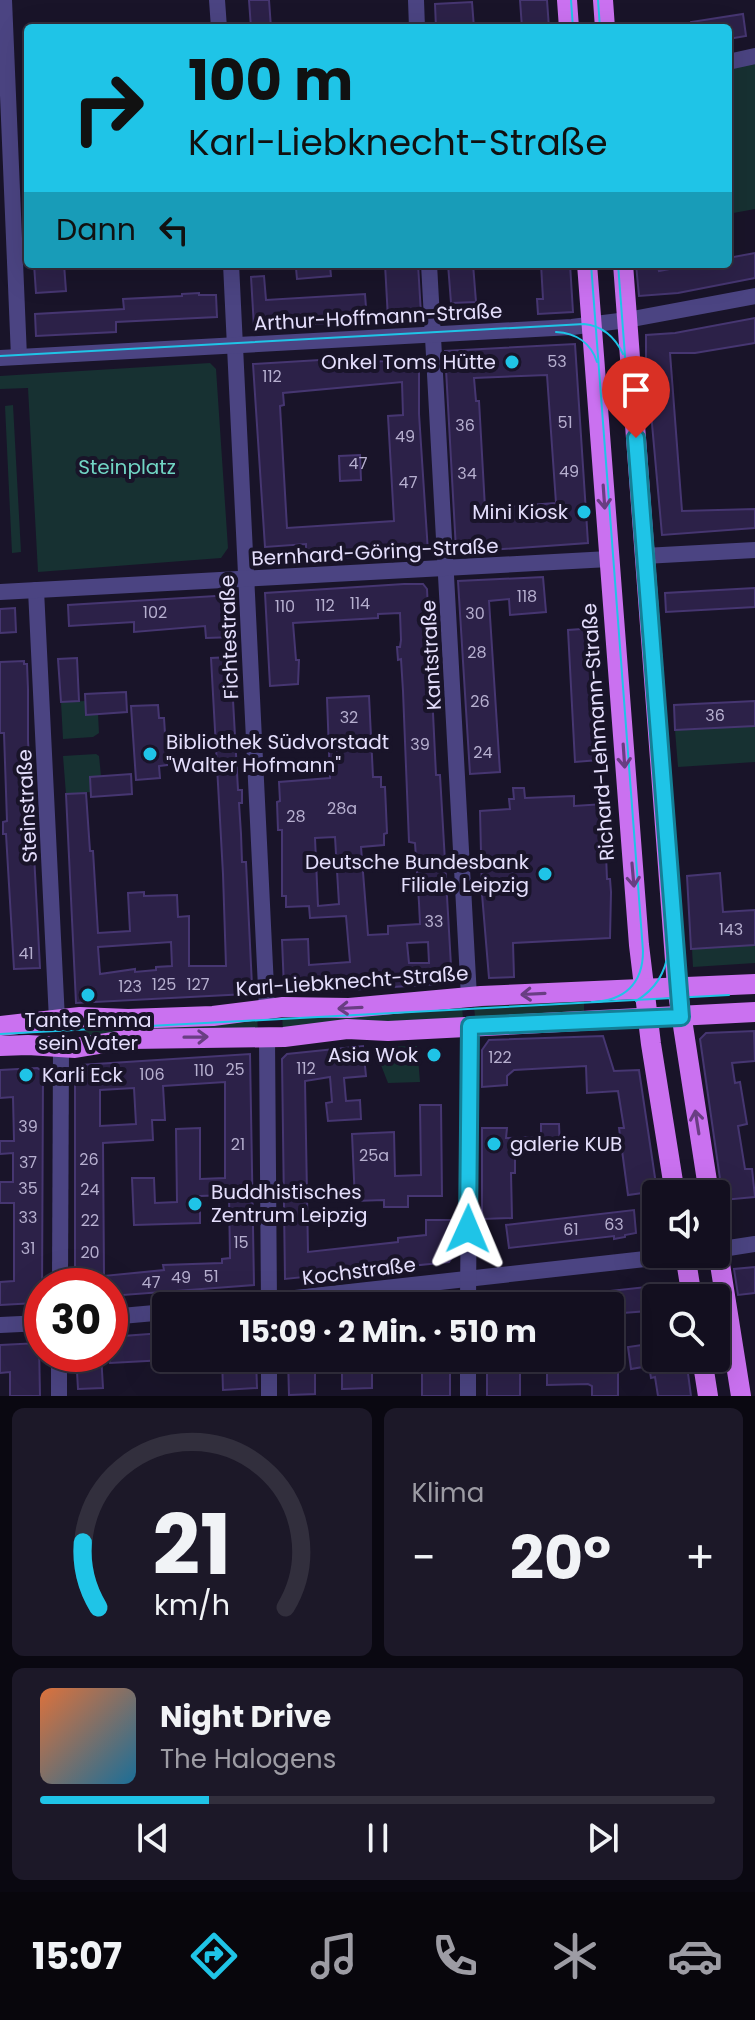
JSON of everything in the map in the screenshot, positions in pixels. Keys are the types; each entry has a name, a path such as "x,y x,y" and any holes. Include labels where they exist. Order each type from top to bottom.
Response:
{"main road":[{"path":"567,0 569,24"},
{"path":"603,0 605,24"},
{"name":"Richard-Lehmann-Straße","path":"587,268 644,988 673,1180"},
{"path":"623,268 677,987 707,1180"},
{"name":"Karl-Liebknecht-Straße","path":"0,1026 80,1017 213,1016 267,1008 365,1008 469,997 755,984"},
{"path":"0,1046 81,1048 145,1039 267,1037 336,1030 388,1031 755,1012"},
{"path":"721,1268 741,1396"},
{"path":"704,1372 708,1396"}],"street":[{"path":"4,0 19,357"},
{"path":"217,0 219,24"},
{"path":"416,0 417,24"},
{"path":"732,61 755,56"},
{"name":"Fichtestraße","path":"231,268 267,1008"},
{"name":"Kantstraße","path":"429,268 469,997"},
{"name":"Arthur-Hoffmann-Straße","path":"0,358 592,325 755,296"},
{"path":"644,556 755,550"},
{"name":"Bernhard-Göring-Straße","path":"0,592 609,559"},
{"name":"Steinstraße","path":"36,590 57,1020"},
{"path":"467,1292 470,1026"},
{"path":"267,1037 269,1292"},
{"path":"60,1268 61,1048"},
{"path":"730,1245 755,1244"},
{"name":"Kochstraße","path":"364,1292 642,1259"},
{"path":"128,1315 152,1313"},
{"path":"0,1325 24,1324"},
{"path":"59,1372 59,1396"},
{"path":"269,1372 269,1396"},
{"path":"468,1372 468,1396"}],"green space":[{"path":"755,61 755,209 732,213 732,65"},
{"name":"Steinplatz","path":"210,363 216,369 228,548 221,558 38,572 28,388 0,389 0,376"},
{"path":"13,405 21,552 12,553 5,406"},
{"path":"86,701 98,714 99,733 93,737 63,739 61,702"},
{"path":"755,726 755,762 678,767 675,730"},
{"path":"63,756 99,756 101,776 90,777 91,792 66,794"},
{"path":"755,945 755,963 693,967 692,949"},
{"path":"584,1000 584,1012 475,1017 474,1006"},
{"path":"462,1007 463,1018 283,1033 282,1011"},
{"path":"257,1012 258,1035 86,1039 85,1027"},
{"path":"417,1046 420,1082 388,1083 374,1047"}],"building":[{"path":"249,0 269,0 271,24 251,24"},
{"path":"520,0 547,0 549,24 522,24"},
{"path":"472,2 474,24 436,24 435,4"},
{"path":"743,14 746,36 732,38 732,24 691,22"},
{"path":"755,253 755,278 678,293 639,296 636,268 658,268 659,271 732,268 732,257"},
{"path":"34,268 64,268 66,291 36,293"},
{"path":"296,268 330,268 331,276 297,279"},
{"path":"385,268 418,268 421,314 388,319"},
{"path":"448,268 473,268 476,302 451,303"},
{"path":"541,268 570,268 573,312 538,314 537,299 543,299"},
{"path":"264,276 266,300 365,294 367,321 254,327 251,277"},
{"path":"199,293 216,295 217,317 116,322 116,332 36,336 35,314 124,309 123,299"},
{"path":"755,318 755,343 695,353 670,353 682,511 755,509 755,528 662,535 646,335 675,333"},
{"path":"575,344 588,543 456,550 445,351","holes":["547,375 556,503 485,508 479,401 476,401 474,378"]},
{"path":"336,359 337,364 419,359 419,414 428,552 306,560 306,544 265,547 253,364","holes":["402,382 403,415 388,416 394,521 287,528 280,406 284,405 283,393"]},
{"path":"360,455 361,480 340,481 339,456"},
{"path":"543,577 546,612 510,615 509,599 489,601 500,772 470,774 458,581"},
{"path":"404,584 423,584 427,589 436,775 440,775 452,983 289,994 284,988 282,940 308,939 309,965 350,962 346,916 310,918 309,906 286,907 286,896 282,896 282,830 278,830 277,802 280,801 279,782 330,778 327,698 369,696 373,777 381,777 381,787 385,787 387,833 384,834 384,845 361,847 368,935 388,934 388,926 420,924 419,903 415,843 409,842 403,691 397,647 400,647 401,640 400,613 378,614 378,618 293,623 296,660 299,660 298,684 270,686 265,593","holes":["335,837 339,904 318,906 315,838","428,942 429,963 409,963 407,943"]},
{"path":"755,588 755,607 666,612 665,593"},
{"path":"232,595 235,637 206,638 205,626 134,632 134,622 69,626 68,605"},
{"path":"15,608 16,632 0,633 0,609"},
{"path":"596,628 599,667 592,667 599,760 575,762 568,630"},
{"path":"230,657 232,686 236,686 237,699 233,700 238,790 242,790 242,803 239,803 242,862 246,862 252,986 247,994 76,1003 66,794 86,793 98,933 130,931 128,893 177,895 178,917 189,916 189,966 226,966 211,658","holes":["171,942 172,966 100,974 98,947"]},
{"path":"77,658 79,701 61,702 58,659"},
{"path":"24,661 27,664 40,968 14,969 6,834 3,834 3,822 7,821 4,733 0,733 0,662"},
{"path":"126,692 127,712 86,715 85,694"},
{"path":"755,701 755,726 675,730 674,705"},
{"name":"Bibliothek Südvorstadt \"Walter Hofmann\"","path":"158,705 159,718 164,718 167,765 159,766 160,778 136,780 131,706"},
{"path":"131,774 132,794 91,797 90,777"},
{"name":"Deutsche Bundesbank Filiale Leipzig","path":"513,788 524,788 525,798 574,796 574,806 604,804 607,879 610,879 611,892 610,938 513,943 514,977 489,978 482,894 480,811 510,809 509,799 514,799"},
{"path":"720,873 723,912 755,910 755,945 691,949 687,876"},
{"path":"754,1031 755,1061 732,1063 735,1083 740,1082 747,1124 738,1126 745,1169 752,1169 755,1197 730,1199 730,1180 720,1180 700,1039 706,1033"},
{"path":"603,1036 614,1071 639,1070 655,1180 642,1180 642,1193 628,1195 619,1128 624,1128 618,1091 587,1093 586,1066 514,1070 507,1076 507,1085 482,1087 482,1050 489,1040"},
{"path":"363,1046 366,1076 344,1078 346,1101 360,1100 361,1119 328,1121 326,1103 332,1102 330,1077 305,1081 308,1252 398,1242 398,1238 426,1235 426,1220 453,1220 453,1256 449,1262 285,1279 282,1059 287,1054"},
{"path":"250,1054 254,1285 128,1295 128,1274 164,1270 163,1265 222,1263 222,1259 230,1258 229,1195 200,1196 200,1223 134,1225 132,1178 154,1178 155,1203 177,1202 176,1129 200,1128 200,1179 225,1178 225,1082 163,1086 165,1120 152,1120 153,1140 103,1143 104,1268 75,1268 75,1072 80,1065","holes":["134,1088 136,1124 100,1126 100,1090"]},
{"path":"37,1068 43,1071 42,1268 24,1268 24,1304 0,1305 0,1282 14,1281 14,1203 0,1203 0,1182 13,1182 13,1153 0,1154 0,1141 14,1141 13,1097 0,1098 0,1070"},
{"path":"420,1105 441,1105 442,1196 408,1196 408,1207 384,1207 384,1200 355,1201 352,1134 394,1132 395,1176 421,1175"},
{"path":"541,1124 559,1124 560,1150 515,1150 515,1173 511,1173 512,1218 482,1219 482,1128 507,1128 506,1138 541,1137"},
{"path":"634,1210 636,1233 625,1237 509,1248 506,1225"},
{"path":"755,1267 755,1293 738,1295 734,1269"},
{"path":"642,1287 642,1311 624,1313 624,1292 601,1292"},
{"path":"152,1334 152,1361 128,1362 128,1336"},
{"path":"24,1344 24,1372 40,1372 40,1396 10,1396 10,1372 0,1373 0,1345"},
{"path":"642,1345 642,1367 631,1369 628,1347"},
{"path":"77,1372 102,1372 103,1388 78,1389"},
{"path":"222,1372 256,1372 257,1388 223,1390"},
{"path":"288,1372 315,1372 315,1394 289,1395"},
{"path":"342,1372 372,1372 372,1388 342,1389"},
{"path":"422,1372 450,1372 450,1396 422,1396"},
{"path":"487,1372 520,1372 520,1396 487,1396"},
{"path":"547,1372 618,1372 618,1396 592,1396 592,1386 588,1384 547,1385"},
{"path":"650,1372 688,1372 691,1396 658,1396 655,1377 651,1378"}],"tram line":[{"path":"571,0 573,24"},
{"path":"598,0 600,24"},
{"path":"591,268 643,951 640,973 630,988 613,998 592,1002"},
{"path":"618,268 669,934 676,970"},
{"path":"0,356 584,324 608,333 623,354"},
{"path":"556,332 582,340 597,362"},
{"path":"636,1001 658,980 669,950"},
{"path":"0,1034 729,995"}],"place":[{"name":"Onkel Toms Hütte","path":"512,362"},
{"name":"Mini Kiosk","path":"584,512"},
{"name":"Bibliothek Südvorstadt \"Walter Hofmann\"","path":"150,754"},
{"name":"Deutsche Bundesbank Filiale Leipzig","path":"545,874"},
{"name":"Tante Emma sein Vater","path":"88,995"},
{"name":"Asia Wok","path":"434,1055"},
{"name":"Karli Eck","path":"26,1075"},
{"name":"galerie KUB","path":"494,1144"},
{"name":"Buddhistisches Zentrum Leipzig","path":"195,1204"}],"route":[{"path":"468,1229 470,1026 681,1017 636,438"}]}
